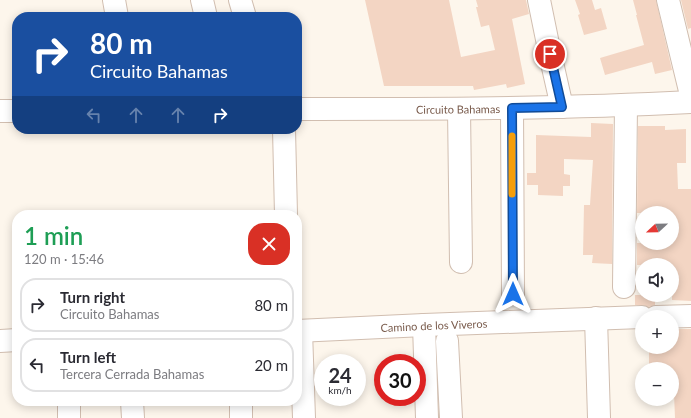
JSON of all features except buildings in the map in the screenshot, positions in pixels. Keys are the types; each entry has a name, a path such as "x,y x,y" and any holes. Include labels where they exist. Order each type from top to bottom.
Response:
{"street":[{"path":"114,0 115,12"},
{"path":"202,0 205,12"},
{"path":"240,0 244,12"},
{"path":"539,0 562,107"},
{"path":"668,0 691,95"},
{"name":"Circuito Bahamas","path":"302,109 459,109 626,106 691,102"},
{"path":"624,286 626,106"},
{"path":"512,108 513,294"},
{"path":"459,109 461,262"},
{"path":"0,111 12,111"},
{"path":"284,134 286,210"},
{"path":"679,316 691,316"},
{"name":"Camino de los Viveros","path":"302,331 424,324 635,317"},
{"path":"596,318 599,418"},
{"path":"424,324 427,418"},
{"path":"0,341 12,340"},
{"path":"447,341 452,418"},
{"path":"302,383 304,418"},
{"path":"69,406 69,418"},
{"path":"132,406 133,418"},
{"path":"241,406 241,418"}],"slow traffic":[{"path":"512,136 512,194"}],"route":[{"path":"513,294 512,108 562,107 550,54"}]}
